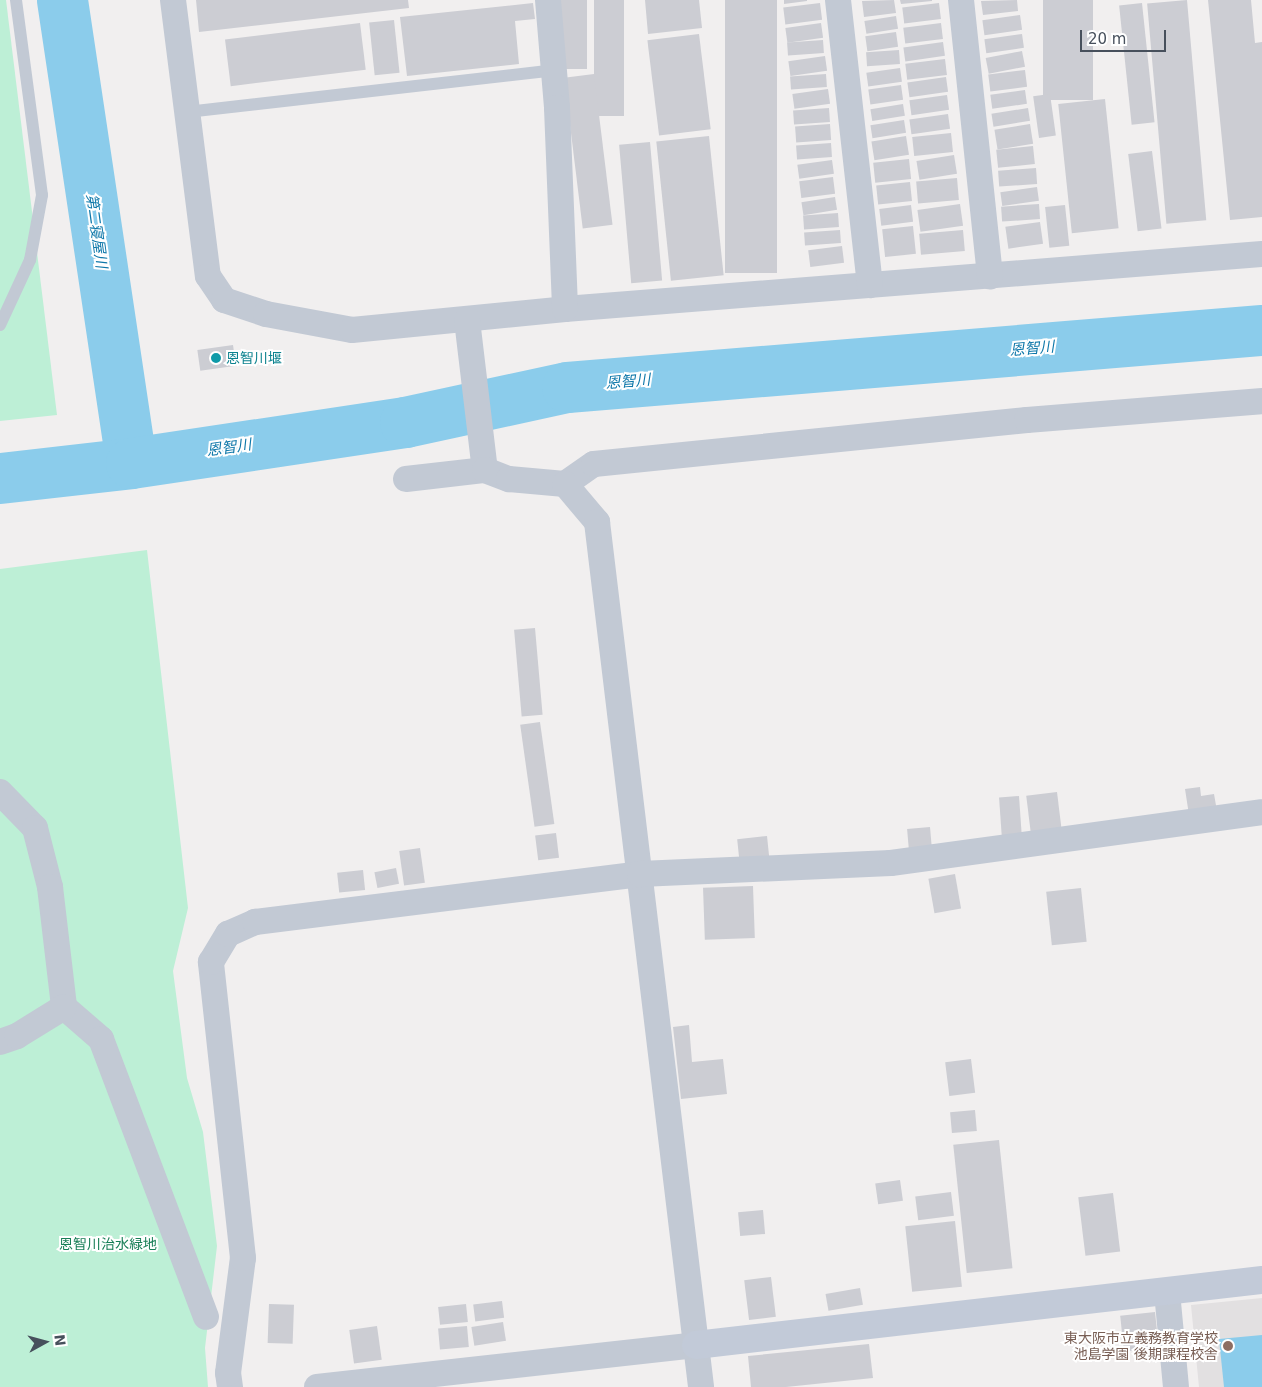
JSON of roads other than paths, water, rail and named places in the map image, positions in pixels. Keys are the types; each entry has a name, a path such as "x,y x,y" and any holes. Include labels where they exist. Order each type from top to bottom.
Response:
{"street":[{"path":"173,0 208,276 224,300 266,314 352,330 565,309 1262,254"},
{"path":"548,0 554,70 565,309"},
{"path":"838,0 870,285"},
{"path":"961,0 990,276"},
{"path":"467,320 485,470"},
{"path":"406,479 485,470 509,479 565,484 594,464 1027,420 1262,401"},
{"path":"565,484 597,522 701,1387"},
{"path":"0,792 35,828 50,887 64,1006 102,1038 206,1317"},
{"path":"230,1387 228,1373 243,1258 211,962 228,934 255,922 640,874 892,864 1262,812"},
{"path":"0,1042 17,1036 64,1006"},
{"path":"318,1387 1262,1280"},
{"path":"1167,1292 1176,1387"}],"lane":[{"path":"0,325 30,260 42,195 16,0"},
{"path":"187,112 554,70"}],"water":[{"path":"1262,1335 1262,1387 1224,1387 1219,1339"}],"waterway":[{"name":"第二寝屋川","path":"62,0 131,463"},
{"name":"恩智川","path":"0,478 131,463 405,422 567,387 1262,330"}],"place":[{"name":"恩智川堰","path":"216,358"},
{"name":"東大阪市立義務教育学校 池島学園 後期課程校舎","path":"1228,1346"}],"park label":[{"name":"恩智川治水緑地","path":"108,1244"}]}
